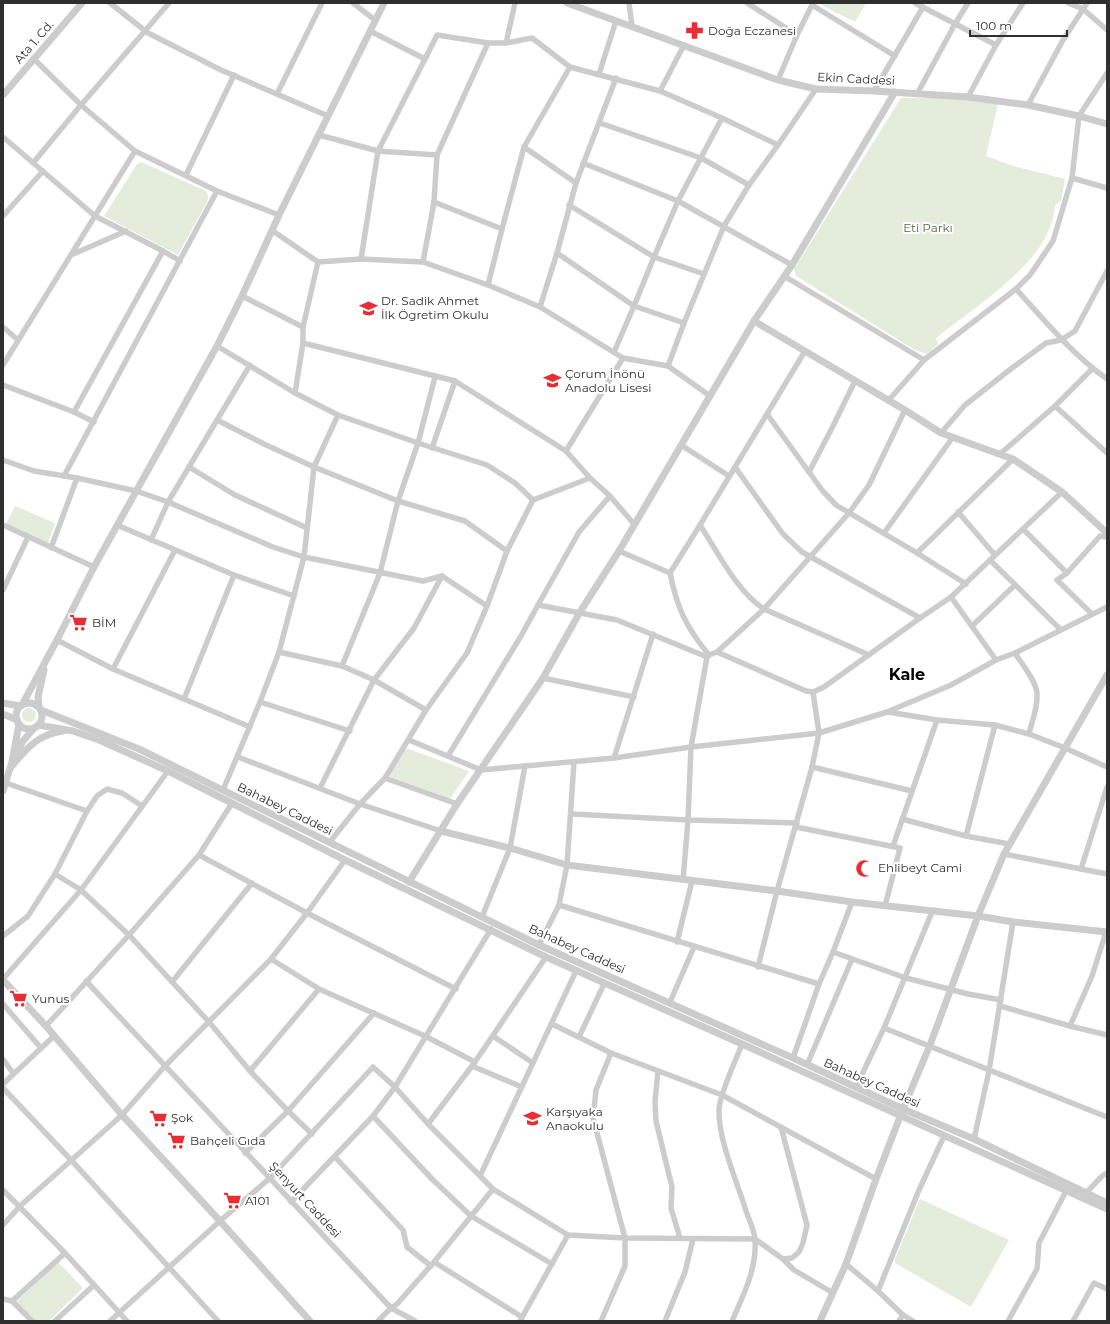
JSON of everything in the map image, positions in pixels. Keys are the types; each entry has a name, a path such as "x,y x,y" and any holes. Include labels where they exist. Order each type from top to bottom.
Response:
{"street":[{"name":"Ata 1. Cd.","path":"3,95 82,3"},
{"path":"110,3 145,31 234,75 328,116"},
{"path":"33,163 169,3"},
{"path":"277,94 322,3"},
{"path":"353,3 376,20"},
{"path":"3,791 11,765 18,722 16,713 45,664 94,567 217,346 384,3"},
{"path":"506,43 515,3"},
{"path":"629,3 632,26"},
{"path":"747,3 797,35"},
{"path":"915,3 996,45"},
{"path":"917,94 968,3"},
{"path":"968,97 996,45 1023,3"},
{"path":"1068,3 1083,9 1107,30"},
{"path":"1028,105 1063,40 1087,3"},
{"name":"Ekin Caddesi","path":"572,4 778,80 816,89 896,92 968,97 1028,105 1079,116 1107,124"},
{"path":"778,80 797,35 813,4 895,56"},
{"path":"874,91 923,7"},
{"path":"599,74 616,21"},
{"path":"370,31 425,59"},
{"path":"361,260 378,151 438,35 488,43 506,43 532,38 570,66 660,91 722,118 778,145"},
{"path":"423,262 434,202 438,155 488,43"},
{"path":"660,91 684,45"},
{"path":"34,59 81,105 135,151 217,191 279,216"},
{"path":"488,285 524,147 570,66"},
{"path":"888,401 924,360 1016,289 1030,275 1053,241 1072,178 1079,116 1107,73"},
{"path":"186,175 234,75"},
{"path":"540,306 557,253 576,183 616,78"},
{"path":"668,366 724,226 749,185 816,89"},
{"path":"409,882 457,804 543,678 580,612 619,551 754,321 792,265 896,92"},
{"path":"614,352 678,201 722,118"},
{"path":"600,123 701,158 749,185"},
{"path":"319,135 378,151 438,155"},
{"path":"3,137 95,216 180,261"},
{"path":"524,147 576,183"},
{"path":"3,365 135,151"},
{"path":"584,163 678,201 792,265"},
{"path":"3,216 43,171"},
{"path":"1072,178 1107,188"},
{"path":"64,476 217,191"},
{"path":"434,202 502,228"},
{"path":"569,205 654,257 704,274"},
{"path":"273,231 318,262 361,260 423,262 488,285 540,306 623,358 668,366 710,396"},
{"path":"71,255 126,232"},
{"path":"74,412 163,251"},
{"path":"557,253 634,306 684,323"},
{"path":"295,393 303,343 303,328 318,262"},
{"path":"941,433 965,405 1006,372 1046,343 1061,340 1075,331 1107,271"},
{"path":"784,276 924,360"},
{"path":"1016,289 1061,340 1092,369 1107,379"},
{"path":"242,296 303,328"},
{"path":"754,321 905,410 941,433 1013,459 1062,492 1107,533"},
{"path":"3,326 18,340"},
{"path":"303,343 455,382 566,451 590,478 610,496 634,524"},
{"path":"217,346 295,393 338,415 432,448 488,465 515,483 533,500"},
{"path":"683,880 692,747 708,656 692,634 682,615 670,573 805,351"},
{"path":"566,451 623,358"},
{"path":"151,540 168,502 250,365"},
{"path":"1000,454 1055,406 1092,369"},
{"path":"342,666 380,573 398,501 418,443 435,377"},
{"path":"809,472 855,381"},
{"path":"432,448 455,382"},
{"path":"3,385 74,412 94,422"},
{"path":"1055,406 1107,453"},
{"path":"538,605 617,620 708,656 716,652 764,609 849,513 869,485 905,410"},
{"path":"767,414 822,490 836,505 966,584"},
{"path":"222,790 238,757 279,652 304,558 314,467 338,415"},
{"path":"217,420 314,467 398,501 465,521 507,551"},
{"path":"884,533 953,437"},
{"path":"681,445 730,476"},
{"path":"917,553 1013,459"},
{"path":"3,460 34,470 136,491 168,502 273,547 304,558 423,581 442,576 487,606"},
{"path":"190,467 235,496 307,528"},
{"path":"735,467 783,534 810,557 920,618"},
{"path":"51,548 77,478"},
{"path":"329,843 360,804 385,778 426,710 467,653 487,606 507,551 533,500 590,478"},
{"path":"716,652 806,691 813,692 824,687 951,597 1062,492"},
{"path":"448,756 522,636 580,532 610,496"},
{"path":"958,512 995,554"},
{"path":"3,525 94,567"},
{"path":"117,525 234,575 294,596"},
{"path":"700,525 744,592 757,605 869,655"},
{"path":"1023,529 1067,573"},
{"path":"1092,614 1058,580 1067,573 1100,536 1107,537"},
{"path":"3,590 28,537"},
{"path":"113,669 175,550"},
{"path":"619,551 670,573"},
{"path":"990,560 1061,630"},
{"path":"184,699 234,575"},
{"path":"320,788 350,731 374,680 414,628 442,576"},
{"path":"972,626 1015,585"},
{"path":"951,597 996,660"},
{"path":"409,740 481,770 614,758 692,747 819,733 887,712 951,685 996,660 1015,653 1107,607"},
{"path":"614,758 653,634"},
{"path":"57,640 113,669 250,727"},
{"path":"279,652 342,666 374,680 426,710"},
{"path":"1015,653 1036,687 1038,694 1029,734"},
{"path":"11,765 23,741 42,718 38,697 45,664"},
{"path":"820,1321 846,1264 876,1179 930,1045 978,916 1004,854 1065,748 1104,685 1107,675"},
{"path":"543,678 634,697"},
{"path":"758,967 777,891 812,767 819,733 813,692"},
{"path":"260,702 350,731"},
{"path":"3,703 21,706 29,703 36,705 40,709"},
{"name":"Bahabey Caddesi","path":"40,709 139,749 539,945 794,1058 806,1065 856,1087 944,1136 1107,1209"},
{"path":"887,712 937,720 995,725 1029,734 1107,767"},
{"path":"3,714 26,728 36,726"},
{"path":"893,846 937,720"},
{"path":"966,836 995,725"},
{"name":"Bahabey Caddesi","path":"36,726 73,731 99,740 168,771 346,860 604,984 902,1112 974,1139 1107,1203"},
{"path":"11,765 33,743 42,737 62,731 73,731"},
{"path":"238,757 360,804 441,832 510,848 568,865 932,912 978,916 1013,922 1106,932 1092,976 1070,1026"},
{"path":"539,945 559,905 568,865 574,762"},
{"path":"482,916 510,848 525,766"},
{"path":"812,767 912,791"},
{"path":"168,771 81,890 3,980 46,1026 122,1115 310,1321"},
{"path":"385,778 457,804"},
{"path":"6,783 87,811"},
{"path":"1081,869 1107,787"},
{"path":"3,936 28,916 55,874 87,811 97,796 107,789 122,793 142,806"},
{"path":"46,1026 129,935 199,854 232,803"},
{"path":"572,814 796,825 900,848 885,906"},
{"path":"902,819 966,836 1009,844"},
{"path":"199,854 307,913 456,989"},
{"path":"1004,854 1107,874"},
{"path":"3,1225 20,1206 122,1115 165,1066 271,959 346,860"},
{"path":"55,874 81,890 129,935 209,1022 250,1071 312,1134"},
{"path":"677,942 692,881"},
{"path":"172,982 252,883"},
{"path":"794,1058 819,984 852,902"},
{"path":"559,905 758,967 819,984"},
{"path":"856,1087 906,978 932,912"},
{"path":"974,1139 989,1071 1013,922"},
{"path":"291,1202 373,1116 395,1087 425,1036 456,989 491,929"},
{"path":"670,1002 694,947"},
{"path":"833,952 906,978 1000,1003 1070,1026 1107,1035"},
{"path":"428,1124 474,1064 546,957"},
{"path":"271,959 319,989 425,1036 474,1064 522,1087"},
{"path":"806,1065 852,959"},
{"path":"480,1176 576,971"},
{"name":"Şenyurt Caddesi","path":"86,982 391,1308 415,1321"},
{"path":"579,1037 604,984"},
{"path":"250,1071 319,989"},
{"path":"3,1004 41,1048"},
{"path":"245,1153 288,1111 374,1013"},
{"path":"552,1024 611,1052 722,1095 876,1179"},
{"path":"884,1028 930,1045 989,1071 1107,1117"},
{"path":"3,1084 54,1036"},
{"path":"493,1036 533,1063"},
{"path":"732,1321 745,1292 754,1263 756,1239 727,1152 720,1126 719,1108 722,1095 742,1044"},
{"path":"602,1321 624,1266 625,1238 593,1118 596,1090 611,1052"},
{"path":"3,1059 13,1073"},
{"path":"110,1321 220,1221 270,1178 373,1067 395,1087 428,1124 493,1189 568,1235 625,1238 756,1239 784,1259 794,1270 832,1293"},
{"path":"658,1071 656,1121 672,1187 671,1208 680,1238"},
{"path":"3,1088 170,1267 218,1321"},
{"path":"373,1116 432,1179 471,1216 552,1264"},
{"path":"782,1127 807,1225 803,1243 799,1252 792,1258 784,1259"},
{"path":"878,1291 919,1190 944,1136"},
{"path":"335,1157 403,1230 407,1247 521,1319 568,1235"},
{"path":"1086,1193 1102,1176 1107,1173"},
{"path":"378,1321 397,1304 432,1264 493,1189"},
{"path":"3,1190 65,1253 127,1321"},
{"path":"1008,1321 1037,1269 1039,1243 1066,1191"},
{"path":"665,1321 685,1272 693,1239"},
{"path":"12,1300 65,1253"},
{"path":"846,1264 878,1291 903,1315 913,1321"},
{"path":"1073,1321 1094,1283 1107,1289"},
{"path":"56,1321 94,1284"},
{"path":"3,1299 12,1300 32,1321"},
{"path":"899,1321 903,1315"}],"green space":[{"path":"822,3 866,3 855,22 821,5"},
{"name":"Eti Parkı","path":"901,98 948,98 998,104 986,156 1013,166 1065,179 1061,201 1055,205 1050,227 1039,248 1013,277 981,304 936,338 938,344 927,354 915,350 796,276 794,269"},
{"path":"141,162 206,191 208,195 208,200 178,255 104,216 137,164"},
{"path":"15,506 55,523 48,543 6,524"},
{"path":"26,708 32,708 36,712 36,718 32,722 26,722 22,718 22,712"},
{"path":"406,748 469,771 450,799 389,776"},
{"path":"920,1199 1009,1240 971,1307 895,1263 895,1259"},
{"path":"58,1262 83,1288 49,1321 36,1321 16,1302"}],"place":[{"name":"Doğa Eczanesi","path":"695,31"},
{"name":"Dr. Sadik Ahmet İlk Ögretim Okulu","path":"368,308"},
{"name":"Çorum İnönü Anadolu Lisesi","path":"552,381"},
{"name":"BİM","path":"79,623"},
{"name":"Ehlibeyt Cami","path":"865,868"},
{"name":"Yunus","path":"19,999"},
{"name":"Şok","path":"158,1118"},
{"name":"Karşıyaka Anaokulu","path":"533,1119"},
{"name":"Bahçeli Gıda","path":"177,1141"},
{"name":"A101","path":"232,1201"}],"district":[{"name":"Kale","path":"907,674"}]}
